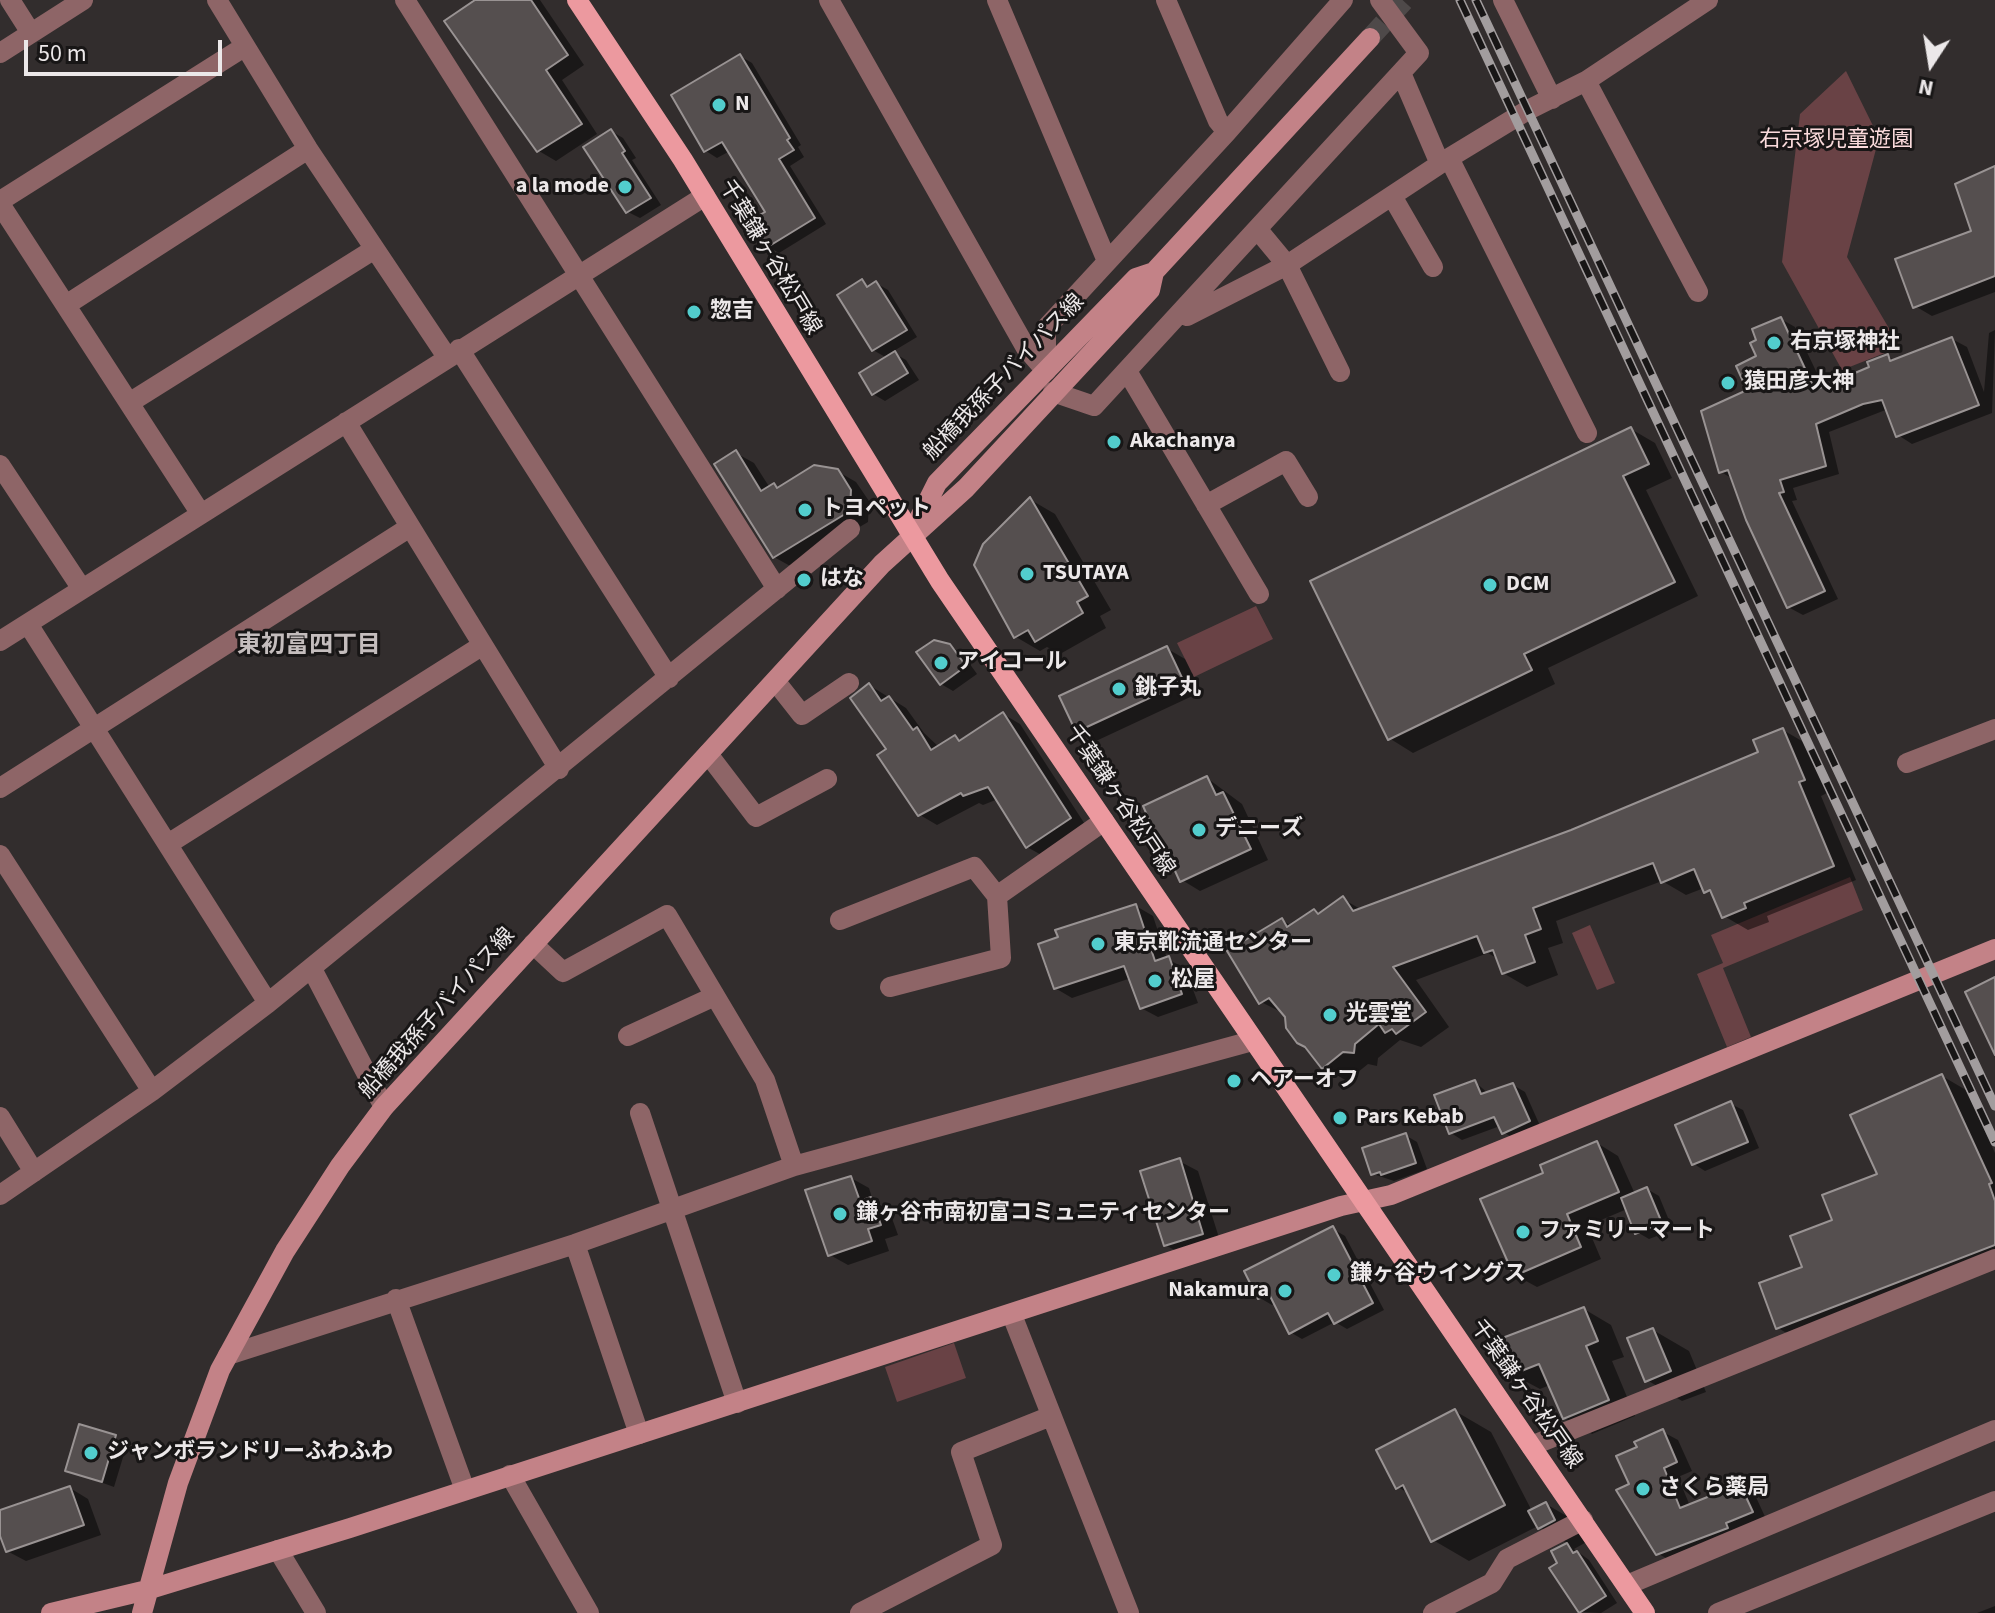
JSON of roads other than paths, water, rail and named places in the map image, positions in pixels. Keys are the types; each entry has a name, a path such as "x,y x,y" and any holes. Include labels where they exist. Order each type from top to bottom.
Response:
{"main road":[{"name":"千葉鎌ヶ谷松戸線","path":"577,0 705,196 911,536 1252,1041 1366,1200 1380,1226 1645,1613"}],"street":[{"path":"10,0 31,33"},
{"path":"0,53 83,0"},
{"path":"217,0 373,250 453,353 669,678"},
{"path":"405,0 777,589"},
{"path":"829,0 1026,348 1046,371"},
{"path":"997,0 1107,261"},
{"path":"1166,0 1218,121 1227,132"},
{"path":"1046,371 1046,328 1227,132 1343,0"},
{"path":"1053,392 1094,406 1419,53 1380,0"},
{"path":"1503,0 1552,99"},
{"path":"1173,323 1287,265 1444,161 1586,81 1708,0"},
{"name":"船橋我孫子バイパス線","path":"911,536 937,483 1136,278 1154,272 1370,38"},
{"path":"201,514 0,202 244,47"},
{"path":"1401,73 1587,433"},
{"path":"1586,81 1698,292"},
{"path":"66,305 308,149"},
{"path":"0,641 705,196"},
{"path":"1392,196 1433,267"},
{"path":"1258,230 1287,265 1340,372"},
{"path":"129,403 373,250"},
{"name":"船橋我孫子バイパス線","path":"142,1613 178,1483 228,1355 285,1251 340,1166 384,1107 911,536 966,488 1150,290 1154,272"},
{"path":"1127,371 1259,594"},
{"path":"346,422 559,769"},
{"path":"1206,505 1286,461 1308,497"},
{"path":"2,473 82,589"},
{"path":"0,788 410,527"},
{"path":"0,1195 152,1091 312,969 850,529"},
{"path":"28,624 268,1003"},
{"path":"168,844 483,645"},
{"path":"776,682 802,715 849,683"},
{"path":"1907,763 1995,729"},
{"path":"708,754 756,817 827,779"},
{"path":"997,896 1104,821"},
{"path":"0,855 152,1091"},
{"path":"840,920 974,867 997,896 1001,958 890,987"},
{"path":"533,944 563,972 667,915 765,1080 794,1166"},
{"path":"51,1613 147,1590 278,1550 1366,1200 1391,1195 1995,949"},
{"path":"312,969 384,1107"},
{"path":"628,1036 715,996"},
{"path":"228,1355 575,1244 794,1166 1252,1041"},
{"path":"640,1113 737,1403"},
{"path":"0,1117 34,1172"},
{"path":"575,1244 639,1434"},
{"path":"1531,1446 1995,1259"},
{"path":"396,1299 465,1490"},
{"path":"1012,1315 1129,1613"},
{"path":"860,1613 992,1545 961,1452 1051,1416"},
{"path":"1627,1585 1995,1430"},
{"path":"510,1475 589,1613"},
{"path":"1718,1613 1995,1501"},
{"path":"1433,1613 1492,1583 1507,1559 1583,1520"},
{"path":"278,1550 316,1613"}],"tunnel":[{"path":"1370,38 1405,0"}],"railway":[{"path":"1460,0 1995,1142"},
{"path":"1476,0 1995,1106"}],"place":[{"name":"N","path":"719,105"},
{"name":"a la mode","path":"625,187"},
{"name":"惣吉","path":"694,312"},
{"name":"右京塚神社","path":"1774,343"},
{"name":"猿田彦大神","path":"1728,383"},
{"name":"Akachanya","path":"1114,442"},
{"name":"トヨペット","path":"805,510"},
{"name":"TSUTAYA","path":"1027,574"},
{"name":"はな","path":"804,580"},
{"name":"DCM","path":"1490,585"},
{"name":"アイコール","path":"941,663"},
{"name":"銚子丸","path":"1119,689"},
{"name":"デニーズ","path":"1199,830"},
{"name":"東京靴流通センター","path":"1098,944"},
{"name":"松屋","path":"1155,981"},
{"name":"光雲堂","path":"1330,1015"},
{"name":"ヘアーオフ","path":"1234,1081"},
{"name":"Pars Kebab","path":"1340,1118"},
{"name":"鎌ヶ谷市南初富コミュニティセンター","path":"840,1214"},
{"name":"ファミリーマート","path":"1523,1232"},
{"name":"鎌ヶ谷ウイングス","path":"1334,1275"},
{"name":"Nakamura","path":"1285,1291"},
{"name":"ジャンボランドリーふわふわ","path":"91,1453"},
{"name":"さくら薬局","path":"1643,1489"}],"district":[{"name":"東初富四丁目","path":"309,647"}],"park label":[{"name":"右京塚児童遊園","path":"1836,141"}]}
